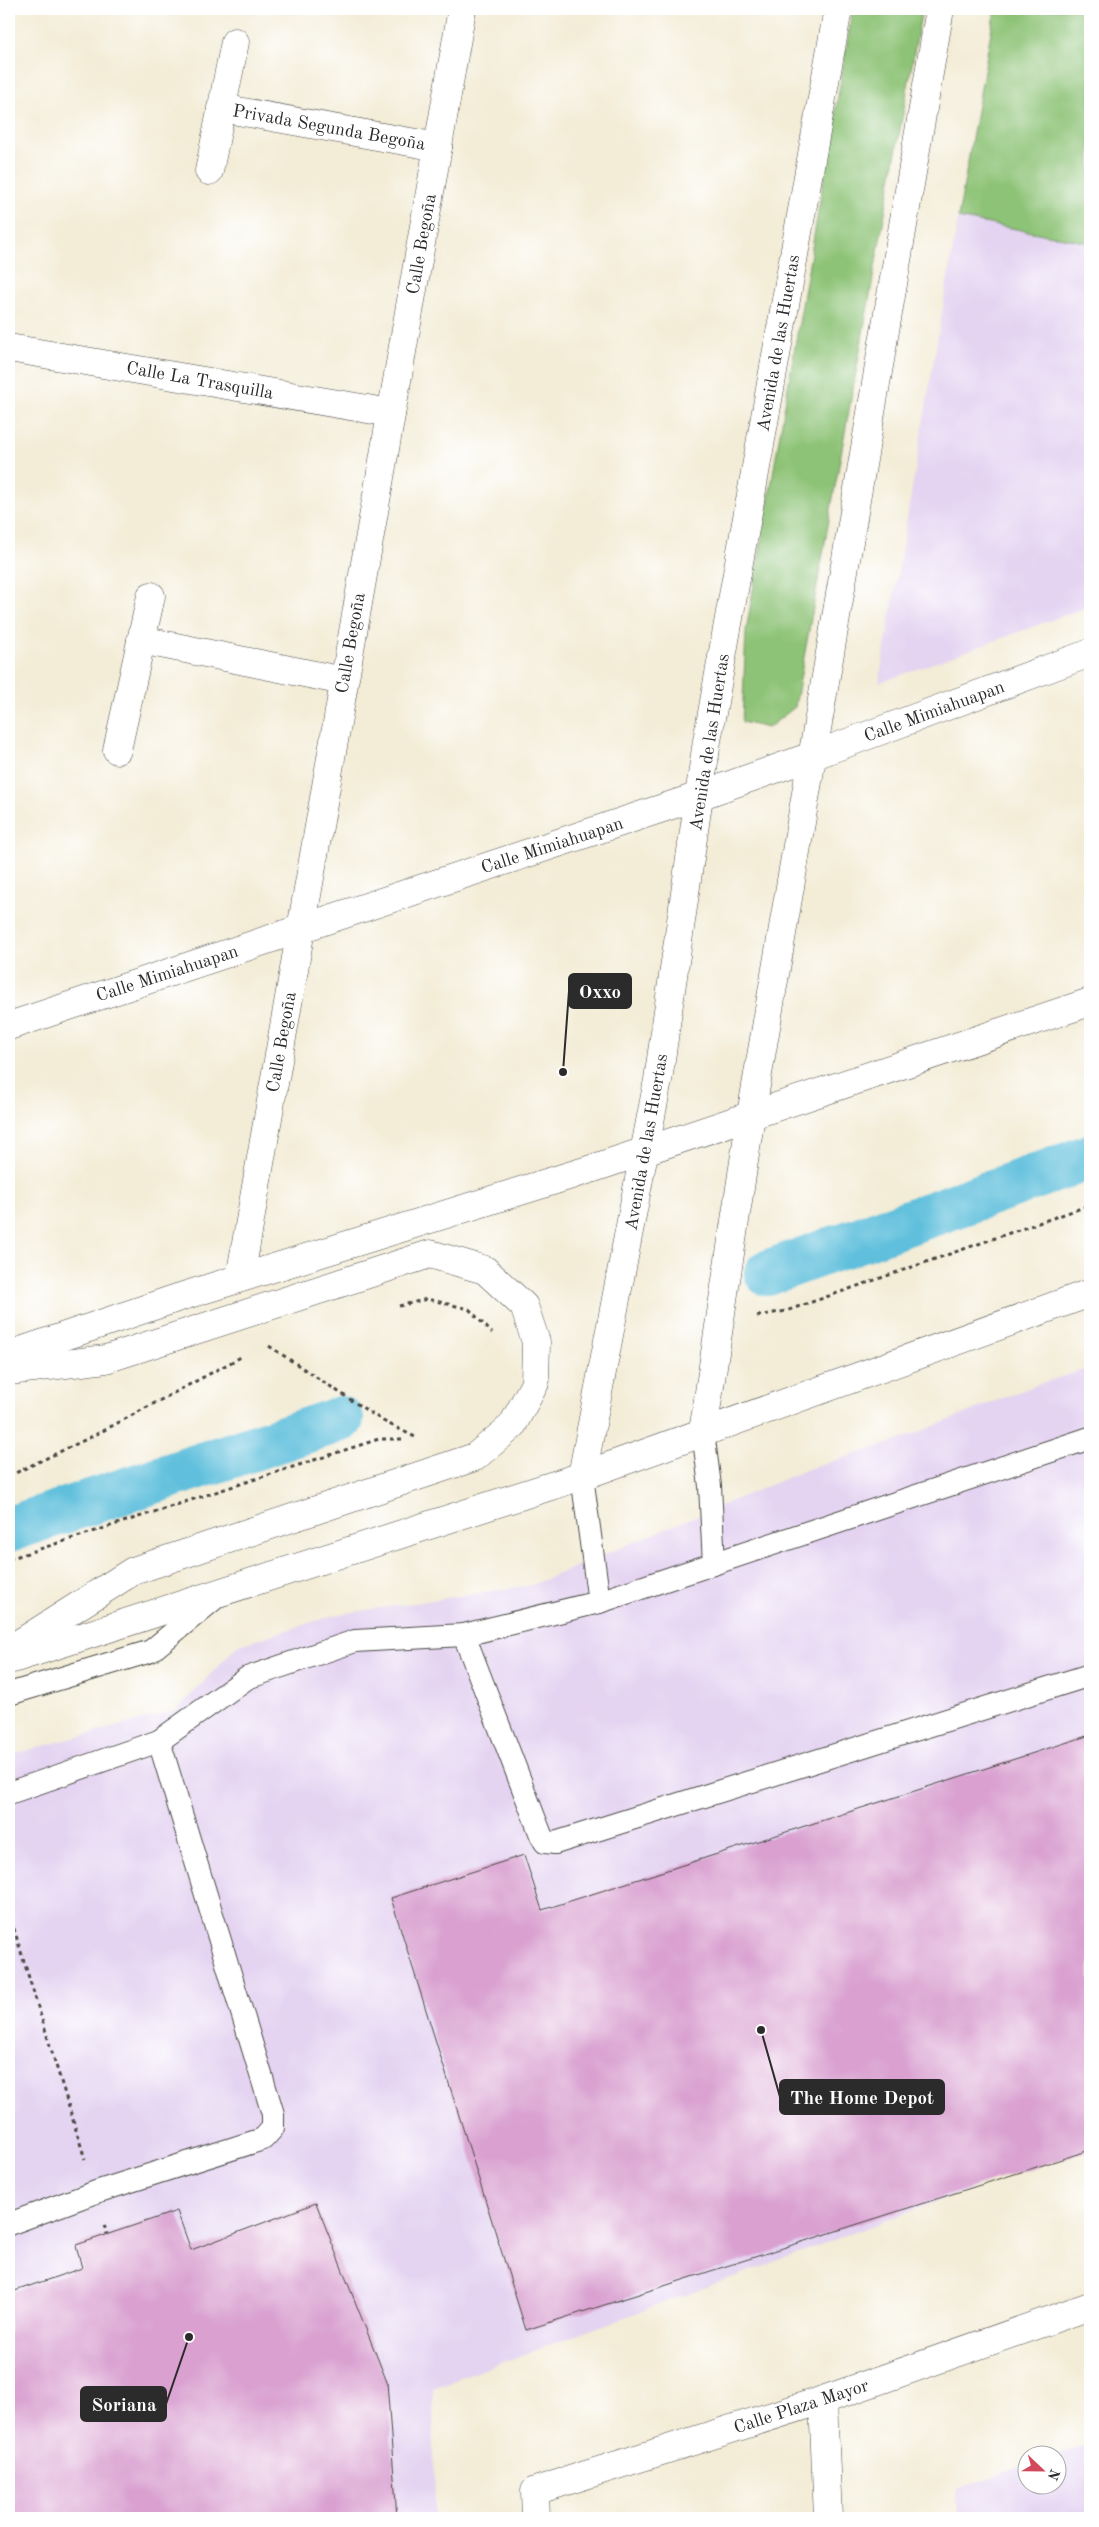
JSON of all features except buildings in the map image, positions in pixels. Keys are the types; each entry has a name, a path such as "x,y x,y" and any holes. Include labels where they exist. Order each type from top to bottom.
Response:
{"street":[{"name":"Calle Begoña","path":"240,1278 462,9"},
{"name":"Avenida de las Huertas","path":"582,1476 646,1150 658,1080 699,796 838,9"},
{"path":"703,1432 751,1115 940,9"},
{"path":"209,171 234,42"},
{"name":"Privada Segunda Begoña","path":"221,108 438,147"},
{"name":"Calle La Trasquilla","path":"9,348 391,413"},
{"path":"117,750 151,596"},
{"path":"141,640 344,682"},
{"name":"Calle Mimiahuapan","path":"9,1026 699,796 1090,653"},
{"path":"9,1355 240,1278 646,1150 1090,1002"},
{"path":"9,1371 106,1360 430,1254 485,1270 524,1306 536,1342 535,1383 512,1426 475,1457 133,1570 9,1650"},
{"path":"9,1660 582,1476 1090,1293"},
{"name":"Calle Plaza Mayor","path":"536,2518 535,2491 823,2400 1090,2306"},
{"path":"823,2400 828,2518"}],"lane":[{"path":"703,1432 710,1486 714,1564"},
{"path":"9,1793 159,1741 247,1678 355,1641 464,1635 599,1602 1090,1438"},
{"path":"582,1476 599,1602"},
{"path":"9,1694 151,1650 226,1590"},
{"path":"464,1635 541,1835 545,1842 555,1843 1090,1675"},
{"path":"9,2224 96,2192 263,2138 273,2128 273,2114 159,1741"}],"path":[{"path":"719,1321 786,1311 1090,1205"},
{"path":"390,1308 427,1299 469,1308 495,1336"},
{"path":"260,1349 278,1343"},
{"path":"9,1559 379,1440 420,1439 383,1421 269,1346"},
{"path":"9,1476 95,1435 242,1356"},
{"path":"9,1913 96,2192 107,2234"}],"shaded area":[{"path":"958,218 1090,243 1090,606 879,683"},
{"path":"1090,1368 1090,2145 433,2388 435,2518 9,2518 9,1755 176,1711 237,1646 335,1615 532,1585 808,1469 897,1441 1036,1385"},
{"path":"1090,2444 1090,2518 958,2518 957,2489 1016,2468 1016,2494 1066,2494 1066,2452"}],"green space":[{"path":"853,9 922,9 795,707 768,728 742,722 746,631"},
{"path":"995,9 1090,9 1090,243 958,218"}],"waterway":[{"path":"767,1273 1090,1157"},
{"path":"9,1529 341,1419"}],"place":[{"name":"Oxxo","path":"563,1072"},
{"name":"The Home Depot","path":"761,2030"},
{"name":"Soriana","path":"189,2337"}]}
